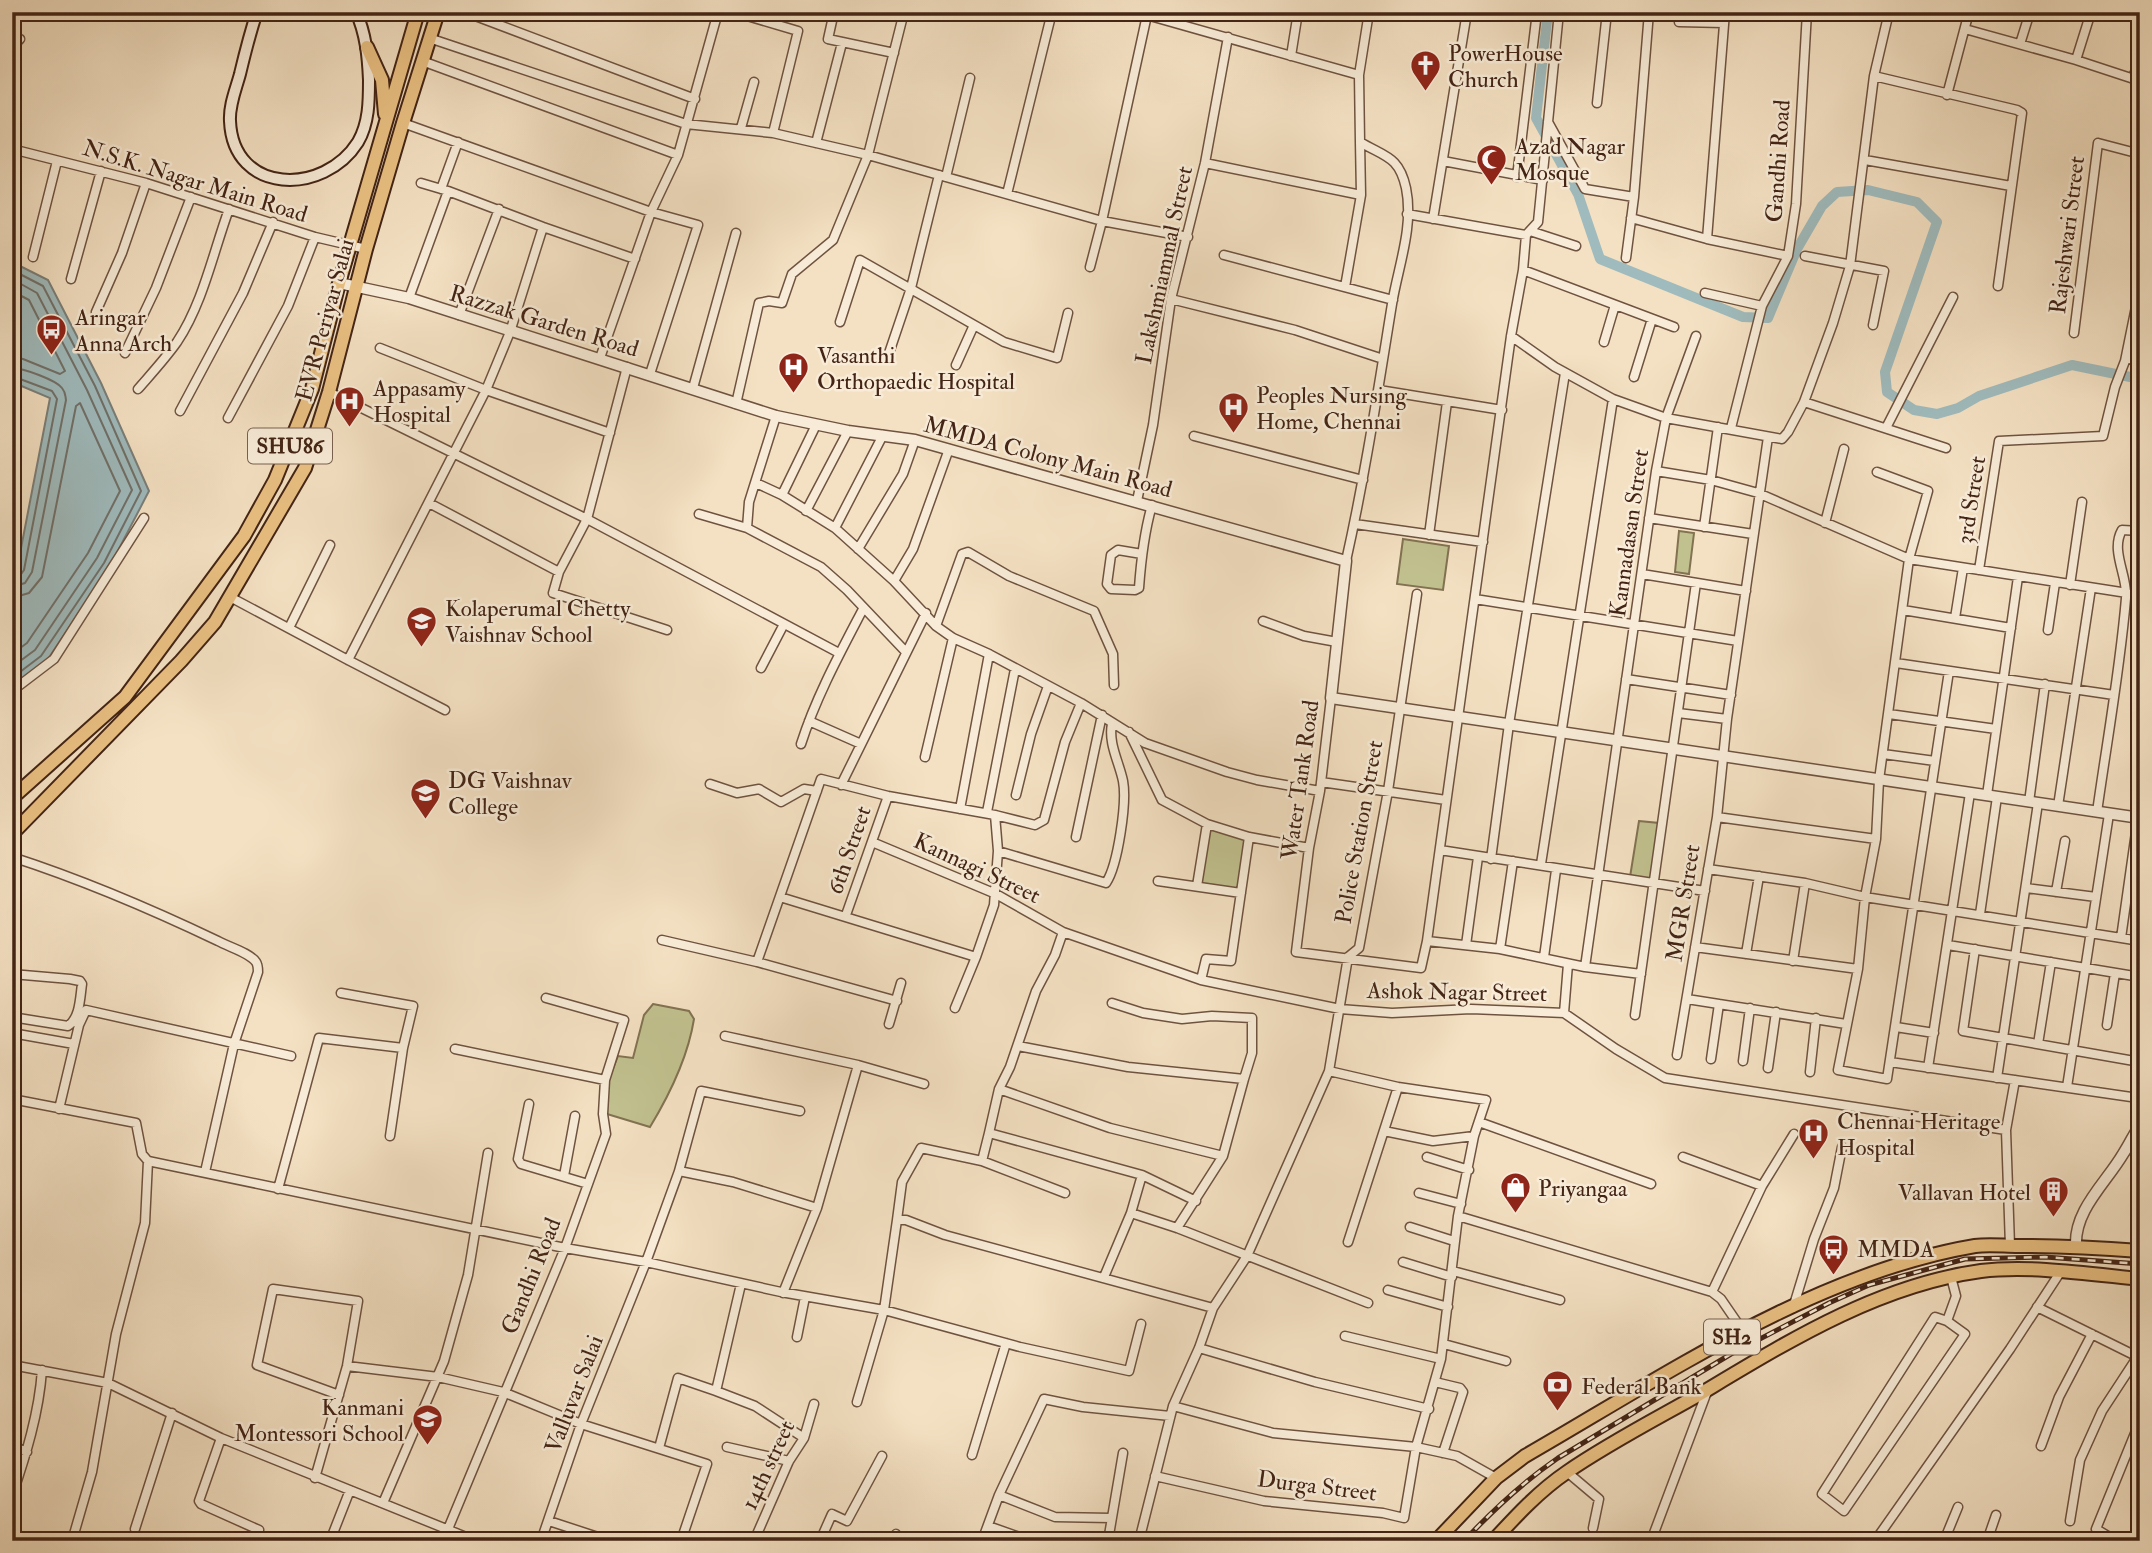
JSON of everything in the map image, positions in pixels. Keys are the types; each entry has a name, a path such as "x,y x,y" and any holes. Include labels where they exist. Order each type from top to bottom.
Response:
{"main road":[{"path":"257,12 230,118 234,142 241,156 260,173 281,181 312,177 341,160 357,142 368,107 367,47"},
{"path":"356,12 367,47 382,80 385,125"},
{"name":"EVR Periyar Salai","path":"12,798 125,696 244,536 275,480 312,389 339,283 418,12"},
{"name":"EVR Periyar Salai","path":"12,834 181,661 215,622 305,468 329,393 402,122 438,12"},
{"name":"SH2","path":"1436,1541 1496,1478 1525,1455 1743,1331 1839,1284 1875,1270 1977,1245 2076,1246 2140,1251"},
{"name":"SH2","path":"1493,1541 1531,1500 1567,1472 1795,1338 1879,1297 1983,1271 2061,1271 2140,1279"}],"street":[{"path":"465,12 695,99"},
{"path":"600,358 650,212 678,155 718,12"},
{"path":"734,12 798,31 773,133"},
{"path":"834,12 828,38 894,53"},
{"path":"736,404 758,303 782,303 792,274 833,240 868,156 904,12"},
{"path":"1007,194 1052,12"},
{"path":"1136,12 1359,75"},
{"path":"1291,55 1298,12"},
{"path":"1345,287 1361,195 1359,75 1369,12"},
{"path":"1433,219 1467,12"},
{"path":"1517,177 1536,12"},
{"path":"1348,957 1421,968 1440,850 1511,336 1528,233 1538,222 1559,12"},
{"path":"1597,103 1607,12"},
{"path":"1626,258 1634,197 1649,12"},
{"path":"1707,239 1725,12"},
{"name":"Gandhi Road","path":"1731,428 1762,306 1788,256 1797,204 1807,12"},
{"path":"1511,336 1565,373 1613,399 1666,418 1782,439 1804,402 1833,323 1850,266 1874,76 1889,12"},
{"path":"1947,95 1969,12"},
{"path":"2020,44 2029,12"},
{"path":"2076,60 2091,12"},
{"path":"1090,267 1147,15"},
{"path":"1679,22 1724,23"},
{"path":"1965,29 2136,80 2140,55"},
{"name":"Lakshmiammal Street","path":"1137,501 1153,425 1171,299 1205,163 1228,37"},
{"path":"429,38 686,124 773,133 868,156 1102,221 1188,237"},
{"path":"12,39 20,39 12,47"},
{"path":"816,143 842,43"},
{"path":"422,61 678,155"},
{"path":"1874,76 2022,113 1998,286"},
{"path":"887,359 911,288 970,78"},
{"path":"741,128 754,82"},
{"path":"402,122 650,212 698,225 650,374"},
{"path":"1548,122 1585,189 1634,197"},
{"path":"409,298 458,142"},
{"path":"1346,561 1363,480 1408,215 1406,189 1392,158 1360,142"},
{"name":"Rajeshwari Street","path":"2074,333 2098,143 2140,154"},
{"path":"12,161 14,150"},
{"name":"N.S.K. Nagar Main Road","path":"14,150 146,183 314,237 366,249"},
{"path":"1865,160 2011,186"},
{"path":"33,257 57,161"},
{"path":"1443,161 1544,180"},
{"path":"1205,163 1361,195"},
{"path":"71,279 100,171"},
{"path":"96,312 122,253 146,183"},
{"path":"421,183 635,259"},
{"path":"125,353 156,288 191,197"},
{"path":"138,389 177,342 189,319 206,280 229,209"},
{"path":"459,315 499,209"},
{"path":"1408,215 1528,233 1576,246"},
{"path":"1631,218 1707,239 1788,256"},
{"path":"180,411 243,293 273,222"},
{"path":"348,660 486,390 510,332 543,227"},
{"path":"693,388 736,233"},
{"path":"228,418 288,306 314,237"},
{"path":"1224,255 1393,300"},
{"path":"1805,256 1884,271 1872,325"},
{"path":"840,322 860,260 1004,342 1057,358 1068,313"},
{"path":"1523,270 1674,327"},
{"name":"Razzak Garden Road","path":"339,283 409,298 736,404"},
{"name":"3rd Street","path":"1979,570 1999,440 2103,436 2125,359 2140,287"},
{"path":"1704,293 1762,306"},
{"path":"1886,428 1952,297"},
{"path":"1171,299 1295,330 1383,359"},
{"path":"1604,342 1615,305"},
{"path":"1634,377 1652,319"},
{"path":"956,365 974,325"},
{"name":"Kannadasan Street","path":"1585,967 1656,471 1666,418 1696,336"},
{"path":"380,348 486,390 610,433"},
{"path":"2125,359 2140,362"},
{"path":"627,368 587,519 559,572 553,593 667,629"},
{"path":"1491,859 1509,724 1565,373"},
{"path":"1379,390 1502,410"},
{"path":"329,393 587,519 839,653"},
{"path":"1541,864 1613,399"},
{"path":"1429,535 1447,402"},
{"path":"1804,402 1946,448"},
{"name":"MMDA Colony Main Road","path":"736,404 816,425 915,440 950,449 1346,561"},
{"path":"747,528 749,502 776,416"},
{"path":"782,495 816,425"},
{"path":"1704,527 1718,427"},
{"path":"806,511 848,431"},
{"path":"835,528 883,436"},
{"path":"1194,436 1363,480"},
{"name":"MGR Street","path":"1677,1055 1717,817 1727,719 1768,437"},
{"path":"858,549 903,474 915,440"},
{"path":"894,581 913,549 950,449"},
{"path":"1825,523 1844,449"},
{"path":"1656,471 1711,480 1758,494 1909,559 2140,595"},
{"path":"1877,472 1928,491 1909,559 1879,780 1876,839 1858,969 1838,1070 1887,1079 1949,671"},
{"path":"756,483 782,495 835,528 894,581 936,626 953,638 1081,703 1145,743 1258,780 1388,791 1446,800"},
{"path":"2070,585 2082,502"},
{"path":"429,503 559,572"},
{"path":"1142,554 1118,550 1111,555 1107,584 1111,589 1139,588 1142,554 1142,545 1152,505"},
{"path":"699,514 747,528 821,567 847,590 905,651"},
{"path":"12,691 54,659 144,518"},
{"path":"1649,518 1753,534"},
{"path":"1355,524 1483,542"},
{"path":"2097,812 2126,594 2118,538 2122,530 2140,531"},
{"path":"289,628 330,545"},
{"path":"936,626 962,554 968,552 1009,576 1094,611 1113,654 1114,685"},
{"name":"Water Tank Road","path":"1346,561 1321,786 1309,848 1296,952 1348,957"},
{"path":"1955,618 1963,568"},
{"path":"1642,574 1745,591"},
{"path":"1980,914 1996,729 2018,577"},
{"path":"1635,1015 1696,583"},
{"path":"2048,630 2055,583"},
{"path":"2058,806 2091,589"},
{"name":"Police Station Street","path":"1139,1541 1173,1406 1199,1348 1213,1308 1247,1256 1329,1071 1348,957 1359,948 1388,791 1417,594"},
{"path":"230,597 445,710"},
{"path":"1475,599 1738,641"},
{"path":"801,744 839,653 863,609"},
{"path":"1903,610 2011,628"},
{"path":"841,785 926,613"},
{"path":"1264,621 1304,636 1337,642"},
{"path":"761,667 784,624"},
{"path":"925,757 953,638"},
{"path":"960,809 989,654"},
{"path":"1896,663 2114,695"},
{"path":"955,1008 976,957 996,894 998,851 991,814 1015,669"},
{"path":"1626,678 1731,695"},
{"path":"1997,1078 2026,888 2045,684"},
{"path":"1016,795 1031,734 1048,686"},
{"path":"1331,698 2139,818 2121,938"},
{"path":"757,962 821,779 888,796 991,814 1035,825 1044,820 1065,742 1081,703"},
{"path":"1678,713 1727,719"},
{"path":"1889,714 1996,729"},
{"path":"1076,837 1102,715"},
{"path":"809,721 861,744"},
{"path":"998,851 1106,883 1117,855 1124,786 1117,755 1109,738 1112,724"},
{"path":"1129,732 1161,800 1207,824 1249,837 1309,848"},
{"path":"1883,754 1935,761"},
{"path":"710,784 737,793 759,789 781,802 804,789 817,791"},
{"path":"1928,1068 1970,793"},
{"name":"6th Street","path":"846,915 888,796"},
{"path":"2067,1087 2109,814"},
{"path":"1717,817 1876,839"},
{"path":"1197,886 1207,824"},
{"path":"1201,980 1206,959 1231,961 1249,837"},
{"path":"2056,892 2065,841"},
{"name":"Kannagi Street","path":"872,842 996,894 1063,932"},
{"path":"1440,850 1704,891"},
{"path":"12,856 161,914 255,960 258,972 234,1044 205,1171"},
{"path":"1466,945 1478,856"},
{"path":"1500,949 1513,861"},
{"path":"1708,869 1805,883 1866,897 2140,941"},
{"path":"1544,957 1556,870"},
{"path":"1746,954 1759,876"},
{"path":"1158,881 1241,893"},
{"path":"1793,961 1805,883"},
{"path":"2026,888 2096,897"},
{"path":"780,897 846,915 976,957"},
{"path":"982,1161 999,1089 1018,1046 1036,991 1055,955 1063,932"},
{"name":"Ashok Nagar Street","path":"1063,932 1201,980 1340,1009 1392,1013 1471,1009 1564,1013 1616,1049 1665,1078 2006,1130"},
{"path":"663,940 757,962 897,1001"},
{"path":"1427,941 1500,949 1568,964 1641,974"},
{"path":"1948,945 2140,976"},
{"path":"1695,947 1858,969"},
{"path":"1975,949 1963,1031 2140,1062"},
{"path":"2039,1044 2051,962"},
{"path":"1564,1013 1568,964"},
{"path":"2107,1025 2115,973"},
{"path":"12,974 70,979 82,984 77,1014 73,1023 68,1026 12,1017"},
{"path":"889,1024 901,983"},
{"path":"341,993 412,1004 390,1136"},
{"name":"Gandhi Road","path":"443,1541 565,1248 606,1134 603,1114 605,1080 624,1020 546,998"},
{"path":"1686,999 1846,1024"},
{"path":"1112,1003 1143,1013 1182,1019 1212,1016 1252,1018 1252,1053 1223,1156 1177,1228"},
{"path":"1711,1059 1719,1004"},
{"path":"1743,1061 1751,1008"},
{"path":"59,1109 74,1044 86,1010 291,1056"},
{"path":"1768,1068 1776,1012"},
{"path":"1810,1072 1816,1018"},
{"path":"1896,1027 1934,1033"},
{"path":"12,1033 74,1044"},
{"path":"725,1036 858,1065 924,1084"},
{"path":"278,1189 319,1038 403,1048"},
{"path":"1018,1046 1128,1067 1244,1079"},
{"path":"455,1049 605,1080"},
{"path":"1890,1062 2138,1098"},
{"path":"783,1293 817,1208 858,1065"},
{"path":"1329,1071 1398,1087 1486,1100 1474,1136 1458,1216 1441,1359 1429,1409 1416,1447"},
{"path":"2010,1246 2006,1130 2015,1080"},
{"path":"2076,1246 2075,1235 2080,1218 2139,1126 2140,1085"},
{"path":"1348,1242 1398,1087"},
{"path":"999,1089 1110,1128 1223,1156"},
{"name":"Valluvar Salai","path":"541,1541 581,1424 679,1171 701,1091 800,1111"},
{"path":"12,1100 136,1123 142,1154 148,1161 565,1248 646,1262 783,1293 884,1310 1006,1343 1129,1371 1141,1324"},
{"path":"530,1104 517,1159 521,1164 588,1184"},
{"path":"564,1176 575,1116"},
{"path":"1479,1122 1651,1184"},
{"path":"1384,1131 1433,1141 1474,1136"},
{"path":"989,1133 1142,1175 1196,1201"},
{"path":"1712,1292 1762,1186 1794,1134"},
{"path":"1793,1308 1814,1239 1834,1188 1842,1147"},
{"path":"857,1402 884,1310 902,1182 921,1148 982,1161 1065,1193"},
{"path":"383,1503 438,1377 468,1275 488,1153"},
{"path":"1427,1157 1469,1170"},
{"path":"1683,1157 1762,1186"},
{"path":"72,1541 92,1472 116,1334 145,1223 148,1161"},
{"path":"679,1171 733,1182 817,1208"},
{"path":"1104,1277 1131,1213 1142,1175"},
{"path":"1419,1193 1461,1204"},
{"path":"1131,1213 1177,1228 1368,1303"},
{"path":"1458,1216 1712,1292 1721,1299 1743,1331"},
{"path":"897,1220 906,1220 945,1235 1213,1308"},
{"path":"1410,1227 1454,1241"},
{"path":"1403,1262 1560,1300"},
{"path":"1875,1541 2061,1271"},
{"path":"1947,1321 1955,1296 1951,1278"},
{"path":"716,1391 741,1284"},
{"path":"315,1478 339,1395 347,1366 358,1301 273,1289 257,1365 339,1395"},
{"path":"1388,1290 1448,1307"},
{"path":"797,1337 805,1297"},
{"path":"2037,1307 2139,1357 2102,1411 2080,1460 2070,1521"},
{"path":"1935,1317 1947,1321 1965,1334 1844,1511 1822,1494 1935,1317"},
{"path":"2041,1446 2059,1398 2092,1334"},
{"path":"1345,1336 1441,1359"},
{"path":"972,1455 1006,1343"},
{"path":"1444,1344 1506,1361"},
{"path":"1199,1348 1315,1382 1429,1409"},
{"path":"12,1366 108,1383 221,1438 476,1541"},
{"path":"347,1366 438,1377 503,1392 581,1424 708,1464 681,1541"},
{"path":"12,1496 27,1452 41,1389 42,1370"},
{"path":"659,1448 678,1378 755,1406 804,1438"},
{"path":"1436,1382 1460,1388 1463,1392 1443,1453"},
{"path":"1651,1541 1708,1389"},
{"path":"982,1541 999,1495 1044,1399 1083,1407 1170,1416"},
{"name":"14th street","path":"754,1541 789,1461 804,1438 814,1404"},
{"path":"1173,1406 1273,1433 1416,1447 1457,1456 1496,1478"},
{"path":"135,1529 172,1413"},
{"path":"2116,1541 2096,1529 2140,1421"},
{"path":"221,1438 199,1501 259,1530"},
{"path":"12,1446 27,1452"},
{"path":"727,1447 789,1461"},
{"name":"Durga Street","path":"1155,1476 1264,1502 1383,1513 1404,1518 1416,1447"},
{"path":"1108,1541 1123,1453"},
{"path":"820,1541 832,1514 847,1521 881,1456"},
{"path":"1567,1472 1599,1499 1593,1528"},
{"path":"330,1541 349,1490"},
{"path":"999,1495 1055,1517 1111,1518"},
{"path":"1944,1541 1958,1507"},
{"path":"1987,1541 1996,1514"},
{"path":"549,1521 610,1541"},
{"path":"988,1526 1031,1541"}],"green space":[{"path":"1679,531 1694,533 1689,574 1675,572"},
{"path":"1403,539 1449,546 1443,590 1397,584"},
{"path":"1639,821 1659,823 1651,880 1630,877"},
{"path":"1209,827 1248,839 1239,892 1197,885"},
{"path":"653,1004 689,1011 694,1019 677,1075 650,1127 607,1114 608,1081 618,1056 633,1058 644,1015"}],"water":[{"path":"12,262 48,280 101,383 149,491 110,566 46,662 12,687 12,575 17,569 50,398 12,382"}],"waterway":[{"path":"1548,12 1536,118 1578,194 1600,259 1743,317 1768,318 1797,249 1822,206 1837,192 1868,190 1917,202 1937,222 1885,372 1887,392 1914,410 1937,414 1958,408 1979,396 2072,365 2140,379"}],"railway":[{"path":"1464,1541 1509,1497 1558,1458 1731,1354 1869,1285 1965,1259 2045,1257 2140,1264"}],"place":[{"name":"PowerHouse Church","path":"1425,93"},
{"name":"Azad Nagar Mosque","path":"1492,186"},
{"name":"Aringar Anna Arch","path":"52,357"},
{"name":"Vasanthi Orthopaedic Hospital","path":"794,395"},
{"name":"Appasamy Hospital","path":"350,428"},
{"name":"Peoples Nursing Home, Chennai","path":"1233,435"},
{"name":"Kolaperumal Chetty Vaishnav School","path":"422,648"},
{"name":"DG Vaishnav College","path":"425,820"},
{"name":"Chennai Heritage Hospital","path":"1814,1161"},
{"name":"Priyangaa","path":"1515,1215"},
{"name":"Vallavan Hotel","path":"2054,1219"},
{"name":"MMDA","path":"1834,1276"},
{"name":"Federal Bank","path":"1558,1413"},
{"name":"Kanmani Montessori School","path":"427,1447"}]}
